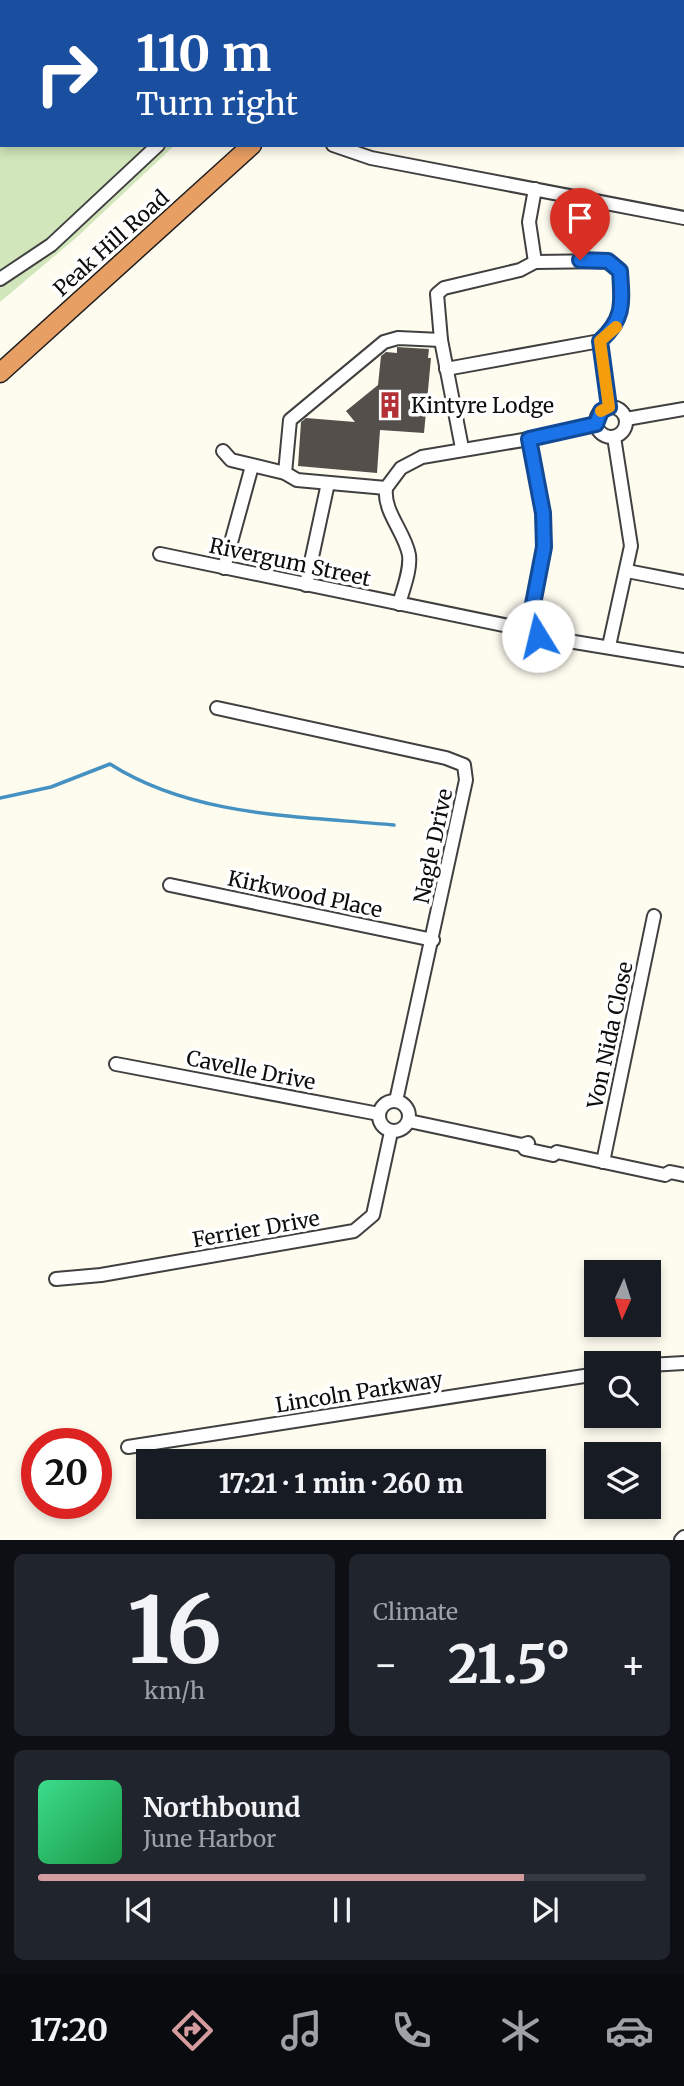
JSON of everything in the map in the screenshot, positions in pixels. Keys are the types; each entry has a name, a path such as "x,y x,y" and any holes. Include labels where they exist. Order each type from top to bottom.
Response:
{"highway":[{"name":"Peak Hill Road","path":"0,373 250,147"}],"street":[{"path":"0,279 51,245 156,147"},
{"path":"339,147 371,158 684,218"},
{"path":"535,189 529,222 535,262"},
{"path":"446,369 600,341 616,326 622,305 620,271 608,261 535,262 520,270 444,288 437,294 441,340 446,369 462,448"},
{"path":"285,473 290,420 384,342 398,338 441,340"},
{"path":"600,341 609,407"},
{"path":"596,424 601,411 609,407 618,409 626,419 625,428 614,437"},
{"path":"626,419 684,410"},
{"path":"596,424 601,432 614,437"},
{"path":"406,605 408,552 384,498 386,488 401,468 411,461 462,448 529,439 596,424"},
{"path":"609,646 627,571 630,536 614,437"},
{"path":"528,630 544,547 543,513 529,439"},
{"path":"223,451 231,460 285,473 297,480 386,488"},
{"path":"224,568 252,466"},
{"path":"306,585 328,483"},
{"name":"Rivergum Street","path":"160,554 528,630 538,636 684,660"},
{"path":"627,571 684,582"},
{"name":"Nagle Drive","path":"217,708 446,758 464,765 466,780 396,1101"},
{"name":"Kirkwood Place","path":"170,885 433,940"},
{"name":"Von Nida Close","path":"603,1162 654,916"},
{"name":"Cavelle Drive","path":"116,1064 379,1114"},
{"path":"396,1101 407,1108 409,1121 400,1131 391,1132 380,1123 379,1114 383,1106 396,1101"},
{"path":"409,1121 522,1145 535,1144 555,1149 557,1153 665,1175 667,1179 684,1182"},
{"name":"Ferrier Drive","path":"56,1279 101,1275 354,1231 373,1215 391,1132"},
{"path":"665,1175 670,1172 684,1175"},
{"path":"661,1364 684,1363"},
{"name":"Lincoln Parkway","path":"128,1447 584,1376"}],"green space":[{"path":"0,147 173,147 77,237 0,302"}],"building":[{"name":"Kintyre Lodge","path":"397,347 429,349 428,358 431,358 424,433 380,430 377,473 298,466 301,422 306,418 355,422 346,411 378,385 381,356 386,352 397,353"}],"waterway":[{"path":"0,798 51,787 110,764 176,795 211,804 284,816 394,825"}],"slow traffic":[{"path":"601,411 609,407 600,341 616,327"}],"place":[{"name":"Kintyre Lodge","path":"390,405"}],"route":[{"path":"538,636 528,630 541,571 544,547 543,513 529,439 596,424 601,411 609,407 600,341 616,326 622,305 620,271 608,261 580,260"}]}
